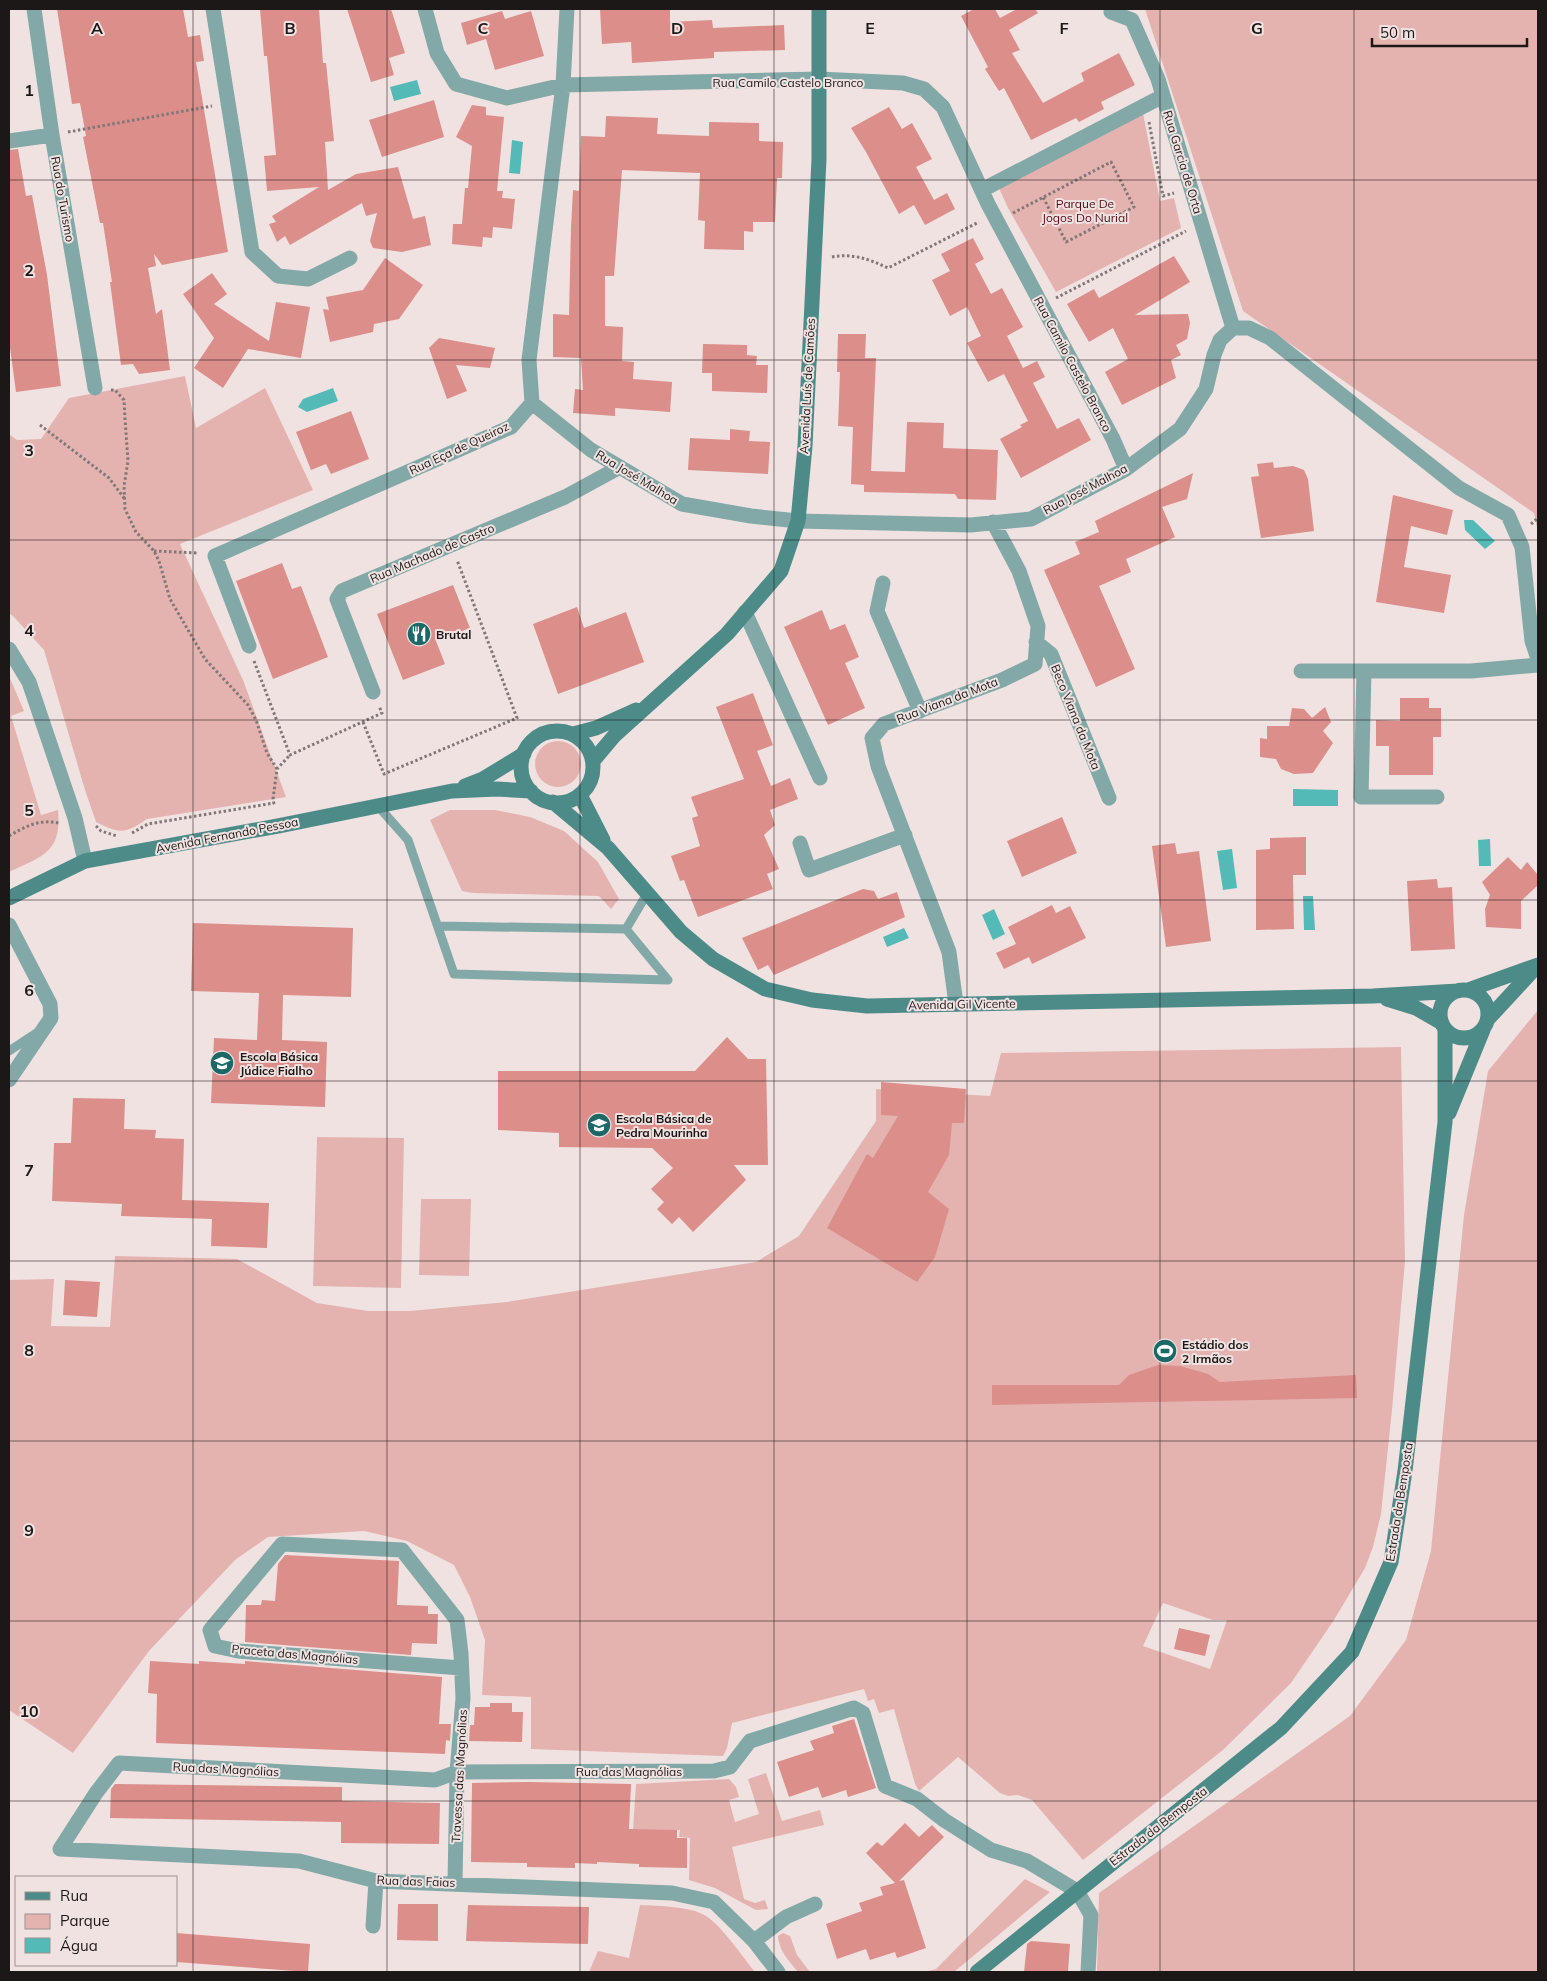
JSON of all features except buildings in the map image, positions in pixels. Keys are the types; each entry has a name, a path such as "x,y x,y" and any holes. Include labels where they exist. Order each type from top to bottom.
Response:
{"street":[{"name":"Rua do Turismo","path":"34,9 52,134 95,388"},
{"path":"214,9 252,252 278,276 308,279 350,258"},
{"name":"Rua Camilo Castelo Branco","path":"425,9 437,53 456,84 508,98 562,85 819,79 903,83 924,89 942,107 994,214 1113,439 1126,469"},
{"path":"532,403 528,360 562,85 567,9"},
{"name":"Avenida Luís de Camões","path":"647,706 666,691 727,634 781,571 798,521 804,446 819,159 819,9"},
{"name":"Rua Garcia de Orta","path":"1110,12 1132,20 1158,79 1233,328"},
{"path":"982,190 1163,96"},
{"path":"9,141 52,134"},
{"path":"1233,328 1249,328 1270,338 1459,488 1508,515 1522,547 1532,641 1538,659"},
{"name":"Rua José Malhoa","path":"532,403 591,450 682,504 751,516 798,521 970,524 1031,519 1126,469 1180,429 1206,389 1220,340 1233,328"},
{"name":"Rua Eça de Queiroz","path":"215,556 510,427 532,403"},
{"name":"Rua Machado de Castro","path":"374,692 337,599 342,591 565,497 620,467"},
{"name":"Rua Viana da Mota","path":"956,1004 949,952 878,766 872,738 884,724 1002,680 1035,664 1038,626 1018,571 993,522"},
{"path":"215,556 249,646"},
{"path":"884,583 877,611 920,711"},
{"path":"745,612 820,778"},
{"name":"Beco Viana da Mota","path":"1036,642 1051,654 1108,798"},
{"path":"9,649 29,682 75,818 85,862"},
{"path":"1301,671 1471,671 1538,665"},
{"path":"1364,671 1361,797 1437,798"},
{"path":"573,734 596,728 647,706"},
{"path":"593,761 614,736 647,706"},
{"path":"550,731 562,731 573,734 590,750 593,761 593,773 588,785 580,795 563,802 553,802 537,797 525,783 522,773 521,764 530,743 550,731"},
{"path":"452,791 483,779 524,754"},
{"path":"452,791 497,788 531,791"},
{"name":"Avenida Fernando Pessoa","path":"9,898 85,862 452,791"},
{"path":"580,795 608,848"},
{"path":"553,802 608,848"},
{"path":"800,843 809,870 905,835"},
{"name":"Avenida Gil Vicente","path":"608,848 688,938 713,958 765,989 812,1000 851,1006 1373,996"},
{"path":"9,925 50,1004 50,1018 9,1080"},
{"path":"1445,1122 1444,1026 1440,1015 1441,1007 1450,994 1538,965"},
{"path":"1373,996 1416,1008 1444,1026 1458,1038 1465,1039 1478,1034 1538,965"},
{"path":"1373,996 1463,990 1482,997 1486,1003 1486,1024 1445,1122"},
{"name":"Estrada da Bemposta","path":"977,1972 1281,1728 1352,1652 1391,1562 1405,1471 1445,1122"},
{"name":"Praceta das Magnólias","path":"282,1544 402,1550 457,1620 461,1668 238,1651 216,1646 210,1630 282,1544"},
{"name":"Travessa das Magnólias","path":"455,1883 457,1772 463,1698 461,1668"},
{"name":"Rua das Magnólias","path":"96,1793 119,1764 435,1780 457,1772 714,1771 730,1767 750,1741 854,1708 863,1713 885,1786 917,1799 944,1820 991,1850 1027,1861 1077,1891"},
{"name":"Rua das Faias","path":"96,1793 60,1849 299,1862 376,1881 672,1893 714,1902 754,1941 778,1972"},
{"path":"373,1926 376,1881"},
{"path":"1077,1891 1091,1915 1088,1972"},
{"path":"754,1941 786,1917 815,1904"}],"lane":[{"path":"378,806 408,840 454,974 668,980 626,929 438,926"},
{"path":"626,929 648,892"},
{"path":"9,1051 42,1030"}],"path":[{"path":"52,134 228,103"},
{"path":"1146,105 1163,196 1176,193"},
{"path":"1012,213 1043,197 1111,162 1134,206 1066,242 1043,197"},
{"path":"814,260 846,254 872,260 888,268 994,214"},
{"path":"1056,298 1186,231 1183,222"},
{"path":"95,388 115,390 124,400 128,461 124,486 125,509 136,532 154,551 159,561 170,599 205,660 248,705 256,720 267,753 277,769 274,803 278,826"},
{"path":"40,425 109,478 125,498"},
{"path":"363,722 384,774 516,718 451,544"},
{"path":"154,551 215,556"},
{"path":"249,646 290,755"},
{"path":"277,769 290,755 382,713 374,692"},
{"path":"92,819 101,831 113,836 124,837 148,824 274,803"},
{"path":"9,836 34,823 44,821 61,824"}],"green space":[{"path":"1145,9 1538,9 1538,532 1534,513 1243,311"},
{"name":"Parque De Jogos Do Nurial","path":"1143,113 1160,201 1174,198 1181,228 1056,292 1008,208 999,188"},
{"path":"185,376 196,428 265,388 313,490 180,544 243,680 286,797 147,819 128,830 122,831 111,829 96,822 44,650 9,613 9,434 17,440 41,439 69,398"},
{"path":"9,676 24,711 11,716 41,815 58,810 58,824 57,836 47,851 31,862 9,872"},
{"path":"558,741 571,745 577,751 581,764 577,777 571,783 558,787 545,783 539,777 535,764 539,751 545,745"},
{"path":"450,810 495,810 530,817 564,831 598,862 619,899 611,909 599,896 473,893 462,891 430,820"},
{"path":"1538,1010 1538,1972 1097,1972 1099,1893 1350,1716 1406,1640 1431,1551 1464,1215 1488,1071"},
{"path":"1401,1047 1405,1261 1381,1514 1373,1547 1365,1568 1334,1620 1291,1683 1223,1750 1083,1860 1032,1800 1018,1795 1008,1796 1000,1793 958,1757 919,1791 915,1784 894,1709 879,1713 874,1699 868,1701 864,1689 732,1723 727,1748 723,1756 531,1749 531,1697 482,1695 485,1640 470,1597 454,1565 407,1541 364,1531 268,1537 235,1560 149,1651 73,1753 9,1710 9,1280 54,1279 51,1326 110,1327 115,1256 237,1259 317,1303 368,1311 410,1311 507,1302 756,1262 799,1236 876,1121 876,1089 990,1096 1001,1053","holes":["1163,1603 1213,1620 1227,1620 1210,1669 1143,1646"]},
{"path":"317,1137 404,1138 401,1288 313,1286"},
{"path":"421,1199 471,1199 469,1276 419,1275"},
{"path":"766,1773 782,1821 820,1810 824,1825 732,1847 744,1899 755,1903 765,1900 768,1909 756,1910 715,1888 689,1880 690,1838 679,1837 680,1830 633,1830 636,1784 729,1779 736,1787 739,1797 729,1800 735,1822 759,1814 748,1779"},
{"path":"1025,1879 1050,1892 954,1972 924,1972 936,1969"},
{"path":"640,1905 683,1908 706,1916 725,1934 755,1972 589,1972 598,1951 629,1958"},
{"path":"783,1933 790,1936 797,1955 810,1972 798,1972 785,1955 780,1946 778,1936"}],"water":[{"path":"417,80 421,94 394,101 390,87"},
{"path":"512,140 523,142 520,174 509,173"},
{"path":"333,388 338,401 307,412 298,407 303,399"},
{"path":"1464,520 1473,520 1495,541 1485,549 1465,530"},
{"path":"1293,789 1338,790 1338,806 1293,806"},
{"path":"1490,839 1491,866 1479,866 1478,840"},
{"path":"1232,849 1237,888 1223,890 1217,851"},
{"path":"1303,896 1313,896 1315,930 1304,930"},
{"path":"994,909 1005,934 993,940 982,915"},
{"path":"904,928 909,938 887,947 883,937"}],"place":[{"name":"Brutal","path":"419,634"},
{"name":"Escola Básica Júdice Fialho","path":"222,1063"},
{"name":"Escola Básica de Pedra Mourinha","path":"599,1125"},
{"name":"Estádio dos 2 Irmãos","path":"1165,1351"}]}
